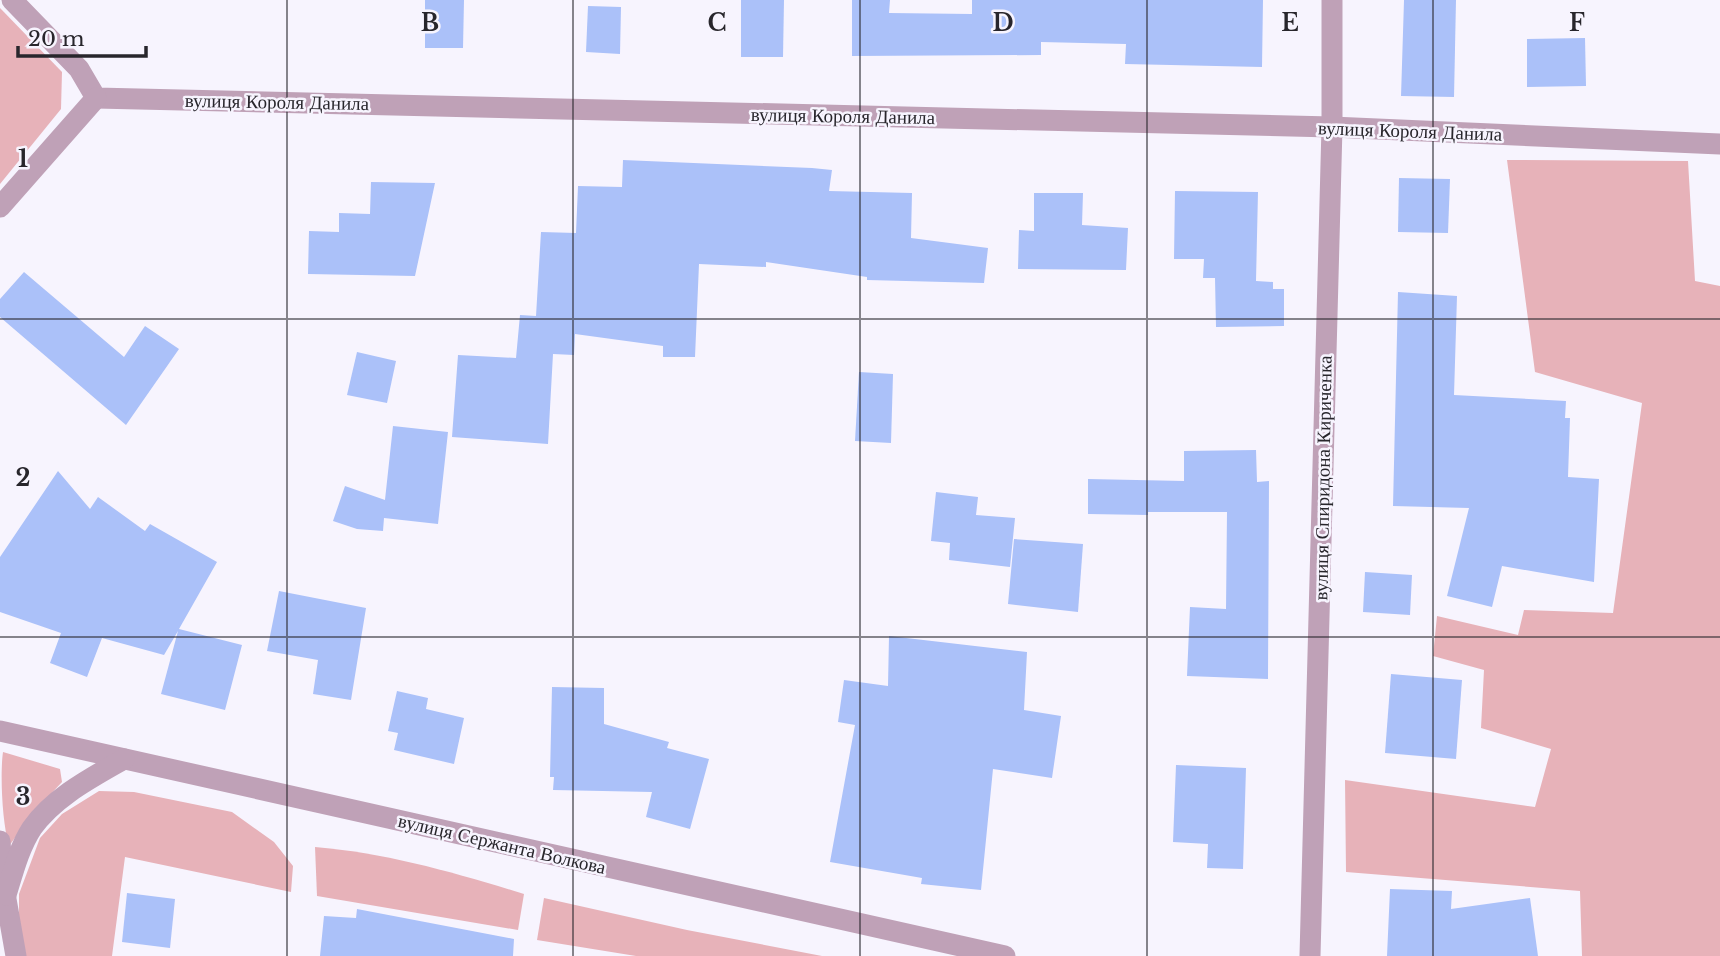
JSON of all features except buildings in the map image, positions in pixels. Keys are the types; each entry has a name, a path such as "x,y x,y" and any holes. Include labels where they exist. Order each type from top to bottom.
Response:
{"street":[{"path":"0,207 96,98 79,69 12,0"},
{"name":"вулиця Спиридона Кириченка","path":"1310,956 1332,127 1332,0"},
{"name":"вулиця Короля Данила","path":"96,98 1332,127 1720,144"},
{"name":"вулиця Сержанта Волкова","path":"0,731 1005,956"},
{"path":"6,895 22,849 31,830 42,816 58,799 124,759"},
{"path":"0,841 16,956"}],"shaded area":[{"path":"0,8 62,72 61,109 0,184"},
{"path":"1507,160 1688,161 1695,281 1720,286 1720,956 1582,956 1580,891 1346,872 1345,780 1535,807 1551,749 1481,728 1484,670 1433,656 1437,616 1518,635 1524,610 1613,613 1642,403 1535,372"},
{"path":"3,752 60,769 62,782 33,813 9,846 2,798"},
{"path":"99,791 134,792 232,812 274,842 293,866 291,892 125,857 112,956 26,956 19,919 19,894 40,838 62,814"},
{"path":"315,847 395,859 524,894 518,930 317,896"},
{"path":"544,898 687,930 822,956 636,956 537,940"}]}
